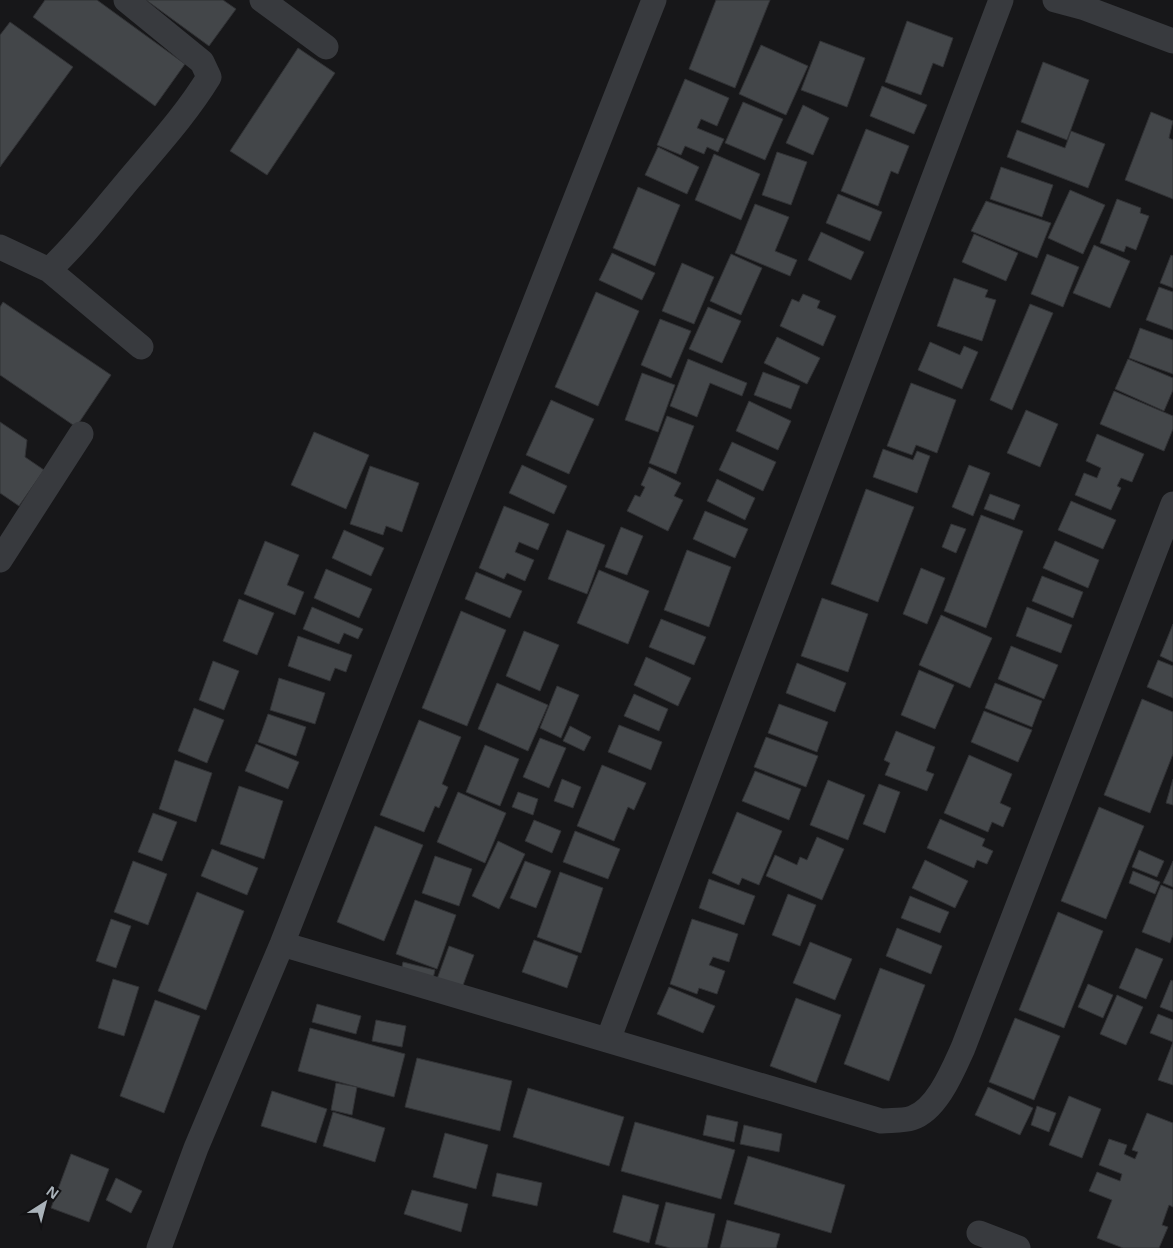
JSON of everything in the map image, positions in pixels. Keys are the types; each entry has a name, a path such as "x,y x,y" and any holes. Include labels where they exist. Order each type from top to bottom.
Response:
{"street":[{"path":"49,270 69,252 196,98 209,77 202,62 126,0"},
{"path":"262,0 326,47"},
{"path":"159,1248 196,1148 282,944 654,0"},
{"path":"608,1040 1001,0"},
{"path":"1055,0 1085,8 1173,41"},
{"path":"0,247 49,270 140,348"},
{"path":"0,560 81,434"},
{"path":"282,944 881,1121 913,1118 935,1101 952,1074 964,1048 1173,504"},
{"path":"979,1233 1018,1248"}],"building":[{"path":"45,0 97,0 185,64 155,106 33,17"},
{"path":"146,0 223,0 236,9 209,46"},
{"path":"716,0 770,0 735,88 689,69"},
{"path":"907,21 953,38 943,67 933,63 921,95 885,82"},
{"path":"10,22 73,67 0,167 0,35"},
{"path":"820,41 865,58 847,107 801,90"},
{"path":"761,45 808,66 786,115 739,94"},
{"path":"298,48 335,73 267,175 230,151"},
{"path":"1043,62 1089,80 1067,140 1021,122"},
{"path":"685,79 729,98 717,126 701,119 697,128 724,139 718,152 707,147 704,154 685,146 681,155 657,145"},
{"path":"882,86 927,105 914,134 870,116"},
{"path":"743,102 783,119 765,160 725,143"},
{"path":"803,105 829,118 813,155 786,143"},
{"path":"1151,112 1173,121 1169,138 1173,140 1173,199 1125,180"},
{"path":"866,129 909,146 898,174 891,171 878,206 841,191"},
{"path":"1017,130 1065,148 1071,131 1105,144 1088,188 1007,157"},
{"path":"658,147 699,167 687,194 645,175"},
{"path":"777,152 807,162 791,205 762,195"},
{"path":"714,154 760,174 741,220 695,200"},
{"path":"1001,167 1053,185 1042,217 990,199"},
{"path":"638,187 680,205 655,266 613,248"},
{"path":"1070,190 1105,205 1083,254 1048,238"},
{"path":"838,194 882,212 870,241 826,223"},
{"path":"1117,199 1141,208 1140,213 1149,216 1136,250 1126,246 1124,252 1100,243"},
{"path":"986,201 1051,223 1037,258 971,231"},
{"path":"755,204 789,217 775,251 797,260 790,276 735,253"},
{"path":"821,232 864,252 851,280 808,260"},
{"path":"974,234 1018,253 1006,281 962,262"},
{"path":"1094,245 1130,261 1110,308 1073,293"},
{"path":"612,253 655,273 642,300 599,280"},
{"path":"731,254 762,268 741,315 710,301"},
{"path":"1047,254 1079,267 1063,307 1031,294"},
{"path":"1171,255 1173,256 1173,288 1160,283"},
{"path":"682,263 714,277 694,324 662,311"},
{"path":"954,278 988,290 985,297 996,300 982,341 937,326"},
{"path":"1159,287 1173,292 1173,330 1146,320"},
{"path":"596,292 639,311 598,406 555,387"},
{"path":"803,294 820,301 817,308 836,316 823,346 780,326 792,299 799,302"},
{"path":"3,302 111,375 76,427 0,375 0,307"},
{"path":"1030,304 1053,313 1012,410 990,400"},
{"path":"708,307 741,321 722,363 689,349"},
{"path":"660,319 691,331 671,378 641,365"},
{"path":"1140,328 1173,340 1173,374 1129,358"},
{"path":"777,337 820,358 807,384 764,363"},
{"path":"930,342 960,355 964,346 978,352 962,389 918,370"},
{"path":"688,359 747,383 742,396 710,383 697,417 670,406"},
{"path":"1128,359 1173,378 1173,390 1164,411 1115,389"},
{"path":"763,372 800,386 791,409 754,395"},
{"path":"642,373 675,385 658,432 625,420"},
{"path":"911,383 956,400 937,453 916,445 912,455 887,446"},
{"path":"1114,391 1173,416 1173,429 1164,451 1100,424"},
{"path":"551,400 594,419 569,474 526,455"},
{"path":"749,401 791,421 778,450 736,431"},
{"path":"1026,410 1058,424 1040,467 1007,453"},
{"path":"667,416 694,426 676,474 649,463"},
{"path":"0,422 27,440 25,457 44,470 19,506 0,493"},
{"path":"314,432 369,455 346,509 291,485"},
{"path":"1097,434 1144,454 1132,482 1121,478 1117,486 1121,488 1111,510 1075,495 1084,473 1097,478 1101,468 1086,461"},
{"path":"732,442 776,462 763,491 719,470"},
{"path":"883,449 913,460 917,451 930,456 917,493 873,477"},
{"path":"522,465 567,486 554,514 509,493"},
{"path":"969,465 990,473 973,516 952,507"},
{"path":"370,466 419,483 402,532 386,526 383,535 350,524"},
{"path":"649,467 681,483 674,496 683,500 668,531 627,511 635,495 640,497 645,487 641,485"},
{"path":"717,479 755,498 745,520 707,501"},
{"path":"866,489 914,507 878,602 831,584"},
{"path":"990,494 1020,505 1014,520 984,509"},
{"path":"1071,501 1116,520 1103,549 1058,530"},
{"path":"504,506 549,524 538,550 519,542 515,552 534,560 525,581 507,573 504,579 479,568"},
{"path":"705,511 748,529 735,558 693,539"},
{"path":"981,515 1023,531 986,628 944,611"},
{"path":"951,524 966,529 956,553 942,547"},
{"path":"621,527 643,536 627,575 605,567"},
{"path":"344,530 384,548 371,576 332,558"},
{"path":"567,530 605,545 587,594 548,579"},
{"path":"265,541 299,555 287,585 304,592 295,615 244,594"},
{"path":"1055,541 1099,560 1088,588 1043,568"},
{"path":"687,550 731,567 709,627 664,610"},
{"path":"921,568 945,578 927,624 903,614"},
{"path":"326,569 372,589 359,618 314,598"},
{"path":"599,570 649,591 628,644 577,623"},
{"path":"476,572 522,591 510,618 465,599"},
{"path":"1042,576 1083,592 1073,618 1032,601"},
{"path":"822,598 868,614 848,672 801,656"},
{"path":"239,599 274,613 257,655 223,641"},
{"path":"312,607 363,629 358,639 344,633 339,644 303,629"},
{"path":"1027,607 1072,625 1061,653 1016,636"},
{"path":"461,611 506,630 467,726 422,708"},
{"path":"941,615 992,638 970,688 919,665"},
{"path":"661,619 706,637 694,665 649,647"},
{"path":"1173,624 1173,662 1160,656"},
{"path":"524,631 559,645 540,691 506,676"},
{"path":"298,636 352,655 346,672 335,668 330,681 288,666"},
{"path":"1011,646 1058,665 1044,699 998,679"},
{"path":"646,657 691,678 678,706 634,685"},
{"path":"1158,660 1173,666 1173,698 1147,687"},
{"path":"213,661 239,671 224,710 199,700"},
{"path":"797,663 846,683 835,712 786,693"},
{"path":"919,670 954,685 935,729 901,715"},
{"path":"279,678 325,693 315,724 270,710"},
{"path":"497,683 548,705 528,751 478,729"},
{"path":"995,683 1042,701 1032,727 985,708"},
{"path":"557,686 579,695 561,738 540,728"},
{"path":"634,694 668,709 659,731 624,716"},
{"path":"1142,699 1173,712 1173,754 1150,813 1104,795"},
{"path":"779,704 828,722 817,752 768,733"},
{"path":"194,708 224,720 207,763 178,751"},
{"path":"984,711 1032,730 1018,762 971,742"},
{"path":"268,714 306,727 296,756 258,742"},
{"path":"419,720 461,737 442,784 448,787 439,808 435,806 424,832 380,815"},
{"path":"619,725 662,742 651,770 608,752"},
{"path":"570,726 591,737 584,751 563,741"},
{"path":"896,731 935,747 926,771 934,774 927,791 885,775 890,763 884,760"},
{"path":"766,737 818,756 806,787 754,767"},
{"path":"540,738 566,748 549,788 523,777"},
{"path":"256,744 299,762 288,789 245,771"},
{"path":"485,745 519,759 500,806 466,792"},
{"path":"969,755 1012,774 1000,803 1011,808 1003,827 992,822 988,832 944,813"},
{"path":"175,760 212,773 196,822 159,809"},
{"path":"602,765 646,783 634,810 628,807 614,841 577,826"},
{"path":"755,771 801,789 789,820 742,801"},
{"path":"562,779 581,787 573,808 554,801"},
{"path":"1173,779 1173,805 1166,803"},
{"path":"828,780 865,795 848,840 810,825"},
{"path":"879,784 900,792 885,833 863,824"},
{"path":"239,786 283,801 264,859 220,844"},
{"path":"458,792 506,813 485,863 437,842"},
{"path":"518,792 538,799 533,815 512,807"},
{"path":"1099,807 1144,826 1106,919 1061,901"},
{"path":"737,812 782,831 759,885 742,878 739,885 712,873"},
{"path":"153,813 177,822 162,861 138,852"},
{"path":"940,819 985,839 982,846 993,851 987,864 977,860 974,868 927,848"},
{"path":"534,820 561,831 552,853 525,841"},
{"path":"375,826 423,845 384,941 337,922"},
{"path":"575,831 620,849 608,879 563,862"},
{"path":"817,837 844,849 822,900 766,876 775,855 797,865 800,857 807,860"},
{"path":"498,841 525,854 499,909 472,896"},
{"path":"212,849 258,868 247,895 201,876"},
{"path":"1139,850 1164,861 1157,877 1132,867"},
{"path":"435,856 472,869 459,906 422,893"},
{"path":"925,860 968,881 955,908 912,888"},
{"path":"133,861 167,874 148,925 114,912"},
{"path":"525,861 551,871 536,908 510,898"},
{"path":"1173,861 1173,887 1163,883"},
{"path":"1133,871 1160,882 1155,894 1129,883"},
{"path":"560,872 603,888 581,953 537,937"},
{"path":"709,879 755,896 744,925 699,908"},
{"path":"1161,885 1173,890 1173,935 1170,943 1142,932"},
{"path":"197,892 244,911 206,1010 158,991"},
{"path":"788,894 816,905 800,946 772,935"},
{"path":"910,896 949,912 940,933 901,918"},
{"path":"415,900 456,915 437,969 396,954"},
{"path":"1058,912 1103,931 1064,1028 1019,1010"},
{"path":"111,919 131,926 116,968 96,961"},
{"path":"692,919 738,934 729,962 713,957 709,965 725,971 717,994 699,988 697,994 670,984"},
{"path":"897,928 942,946 931,974 886,956"},
{"path":"534,940 578,956 567,988 522,972"},
{"path":"810,942 852,959 835,1000 793,983"},
{"path":"449,946 474,955 462,988 437,979"},
{"path":"1136,948 1163,959 1146,999 1119,988"},
{"path":"403,962 435,970 432,983 400,976"},
{"path":"880,968 925,985 889,1081 844,1064"},
{"path":"113,979 139,987 124,1036 98,1028"},
{"path":"1171,980 1173,981 1173,1012 1160,1007"},
{"path":"1088,984 1113,995 1103,1018 1078,1007"},
{"path":"669,987 715,1006 703,1033 657,1014"},
{"path":"1117,995 1143,1007 1126,1045 1100,1034"},
{"path":"796,998 841,1015 816,1083 770,1066"},
{"path":"155,1000 200,1016 164,1113 120,1096"},
{"path":"317,1004 361,1016 356,1034 312,1022"},
{"path":"1158,1014 1173,1020 1173,1042 1150,1033"},
{"path":"1015,1018 1060,1036 1034,1100 989,1082"},
{"path":"376,1020 406,1026 402,1047 372,1041"},
{"path":"310,1028 405,1054 394,1097 298,1071"},
{"path":"1173,1042 1173,1085 1158,1080"},
{"path":"417,1058 512,1081 500,1131 405,1107"},
{"path":"336,1083 357,1087 352,1115 331,1110"},
{"path":"988,1087 1033,1108 1020,1135 975,1115"},
{"path":"528,1088 624,1117 609,1166 513,1137"},
{"path":"272,1091 327,1109 316,1143 261,1126"},
{"path":"1069,1096 1101,1109 1082,1158 1049,1145"},
{"path":"1037,1106 1056,1113 1049,1132 1031,1125"},
{"path":"333,1112 385,1128 375,1162 323,1146"},
{"path":"1147,1113 1173,1123 1173,1207 1169,1205 1162,1225 1168,1227 1159,1248 1123,1248 1097,1238 1112,1200 1089,1191 1097,1172 1120,1181 1122,1174 1099,1165 1109,1139 1127,1145 1124,1154 1135,1159 1138,1152 1132,1150"},
{"path":"707,1115 738,1122 734,1142 703,1135"},
{"path":"635,1122 735,1150 721,1199 621,1171"},
{"path":"744,1125 782,1134 779,1152 740,1144"},
{"path":"445,1133 488,1145 476,1189 433,1177"},
{"path":"71,1154 109,1169 89,1222 51,1208"},
{"path":"748,1156 845,1185 831,1233 734,1204"},
{"path":"497,1173 542,1183 537,1206 492,1196"},
{"path":"116,1178 142,1191 131,1213 106,1200"},
{"path":"412,1190 468,1204 461,1232 404,1214"},
{"path":"623,1195 659,1205 649,1243 613,1232"},
{"path":"666,1202 715,1214 707,1248 670,1248 655,1244"},
{"path":"727,1220 780,1234 776,1248 720,1248"}]}
